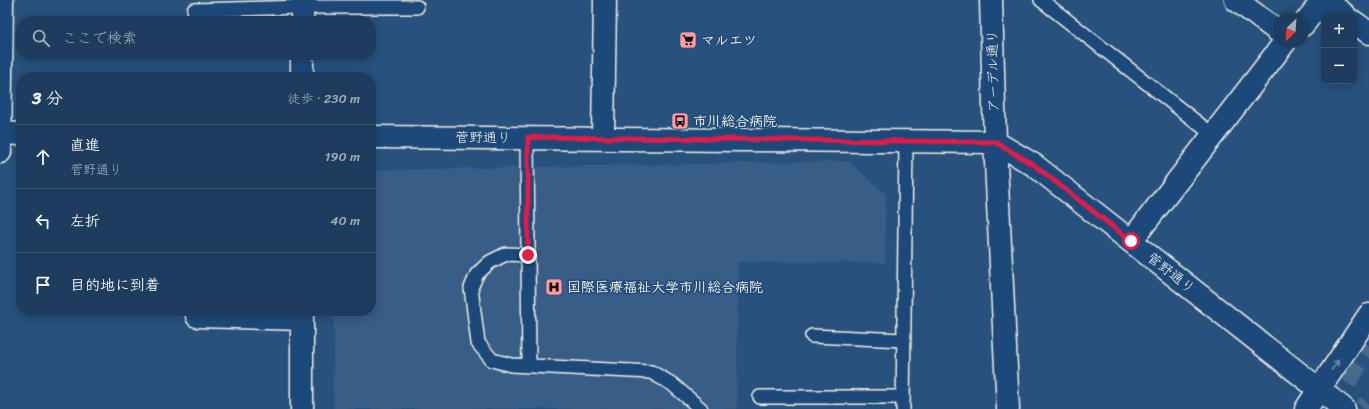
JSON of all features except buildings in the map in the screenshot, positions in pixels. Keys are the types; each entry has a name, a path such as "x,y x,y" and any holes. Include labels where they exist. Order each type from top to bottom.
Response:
{"main road":[{"path":"0,152 2,0"},
{"path":"604,138 605,0"},
{"name":"アーデル通り","path":"991,0 995,142 1008,409"},
{"path":"1236,0 1273,28"},
{"path":"1309,18 1324,0 1341,12"},
{"path":"1357,24 1369,33"},
{"path":"1131,241 1279,48"},
{"path":"302,60 302,72"},
{"path":"0,133 16,134"},
{"name":"菅野通り","path":"376,137 528,137 995,142 1034,165 1344,409"},
{"path":"1306,409 1369,314"},
{"path":"302,316 302,409"}],"lane":[{"path":"1041,0 1213,135"},
{"path":"194,10 417,7"},
{"path":"528,137 529,366"},
{"path":"760,397 779,403 903,403 906,141"},
{"path":"528,255 506,254 490,262 477,274 471,288 478,344 492,360 511,365 652,372 672,384 701,409"},
{"path":"812,336 904,340"}],"shaded area":[{"name":"国際医療福祉大学市川総合病院","path":"849,161 886,194 885,263 738,262 737,409 333,409 334,316 376,316 376,170"}],"tunnel":[{"path":"1327,409 1369,346"},
{"path":"1365,409 1369,404"}],"place":[{"name":"マルエツ","path":"688,40"},
{"name":"市川総合病院","path":"680,121"},
{"name":"国際医療福祉大学市川総合病院","path":"554,287"}],"route":[{"path":"528,255 528,137 995,142 1034,165 1131,241"}]}
